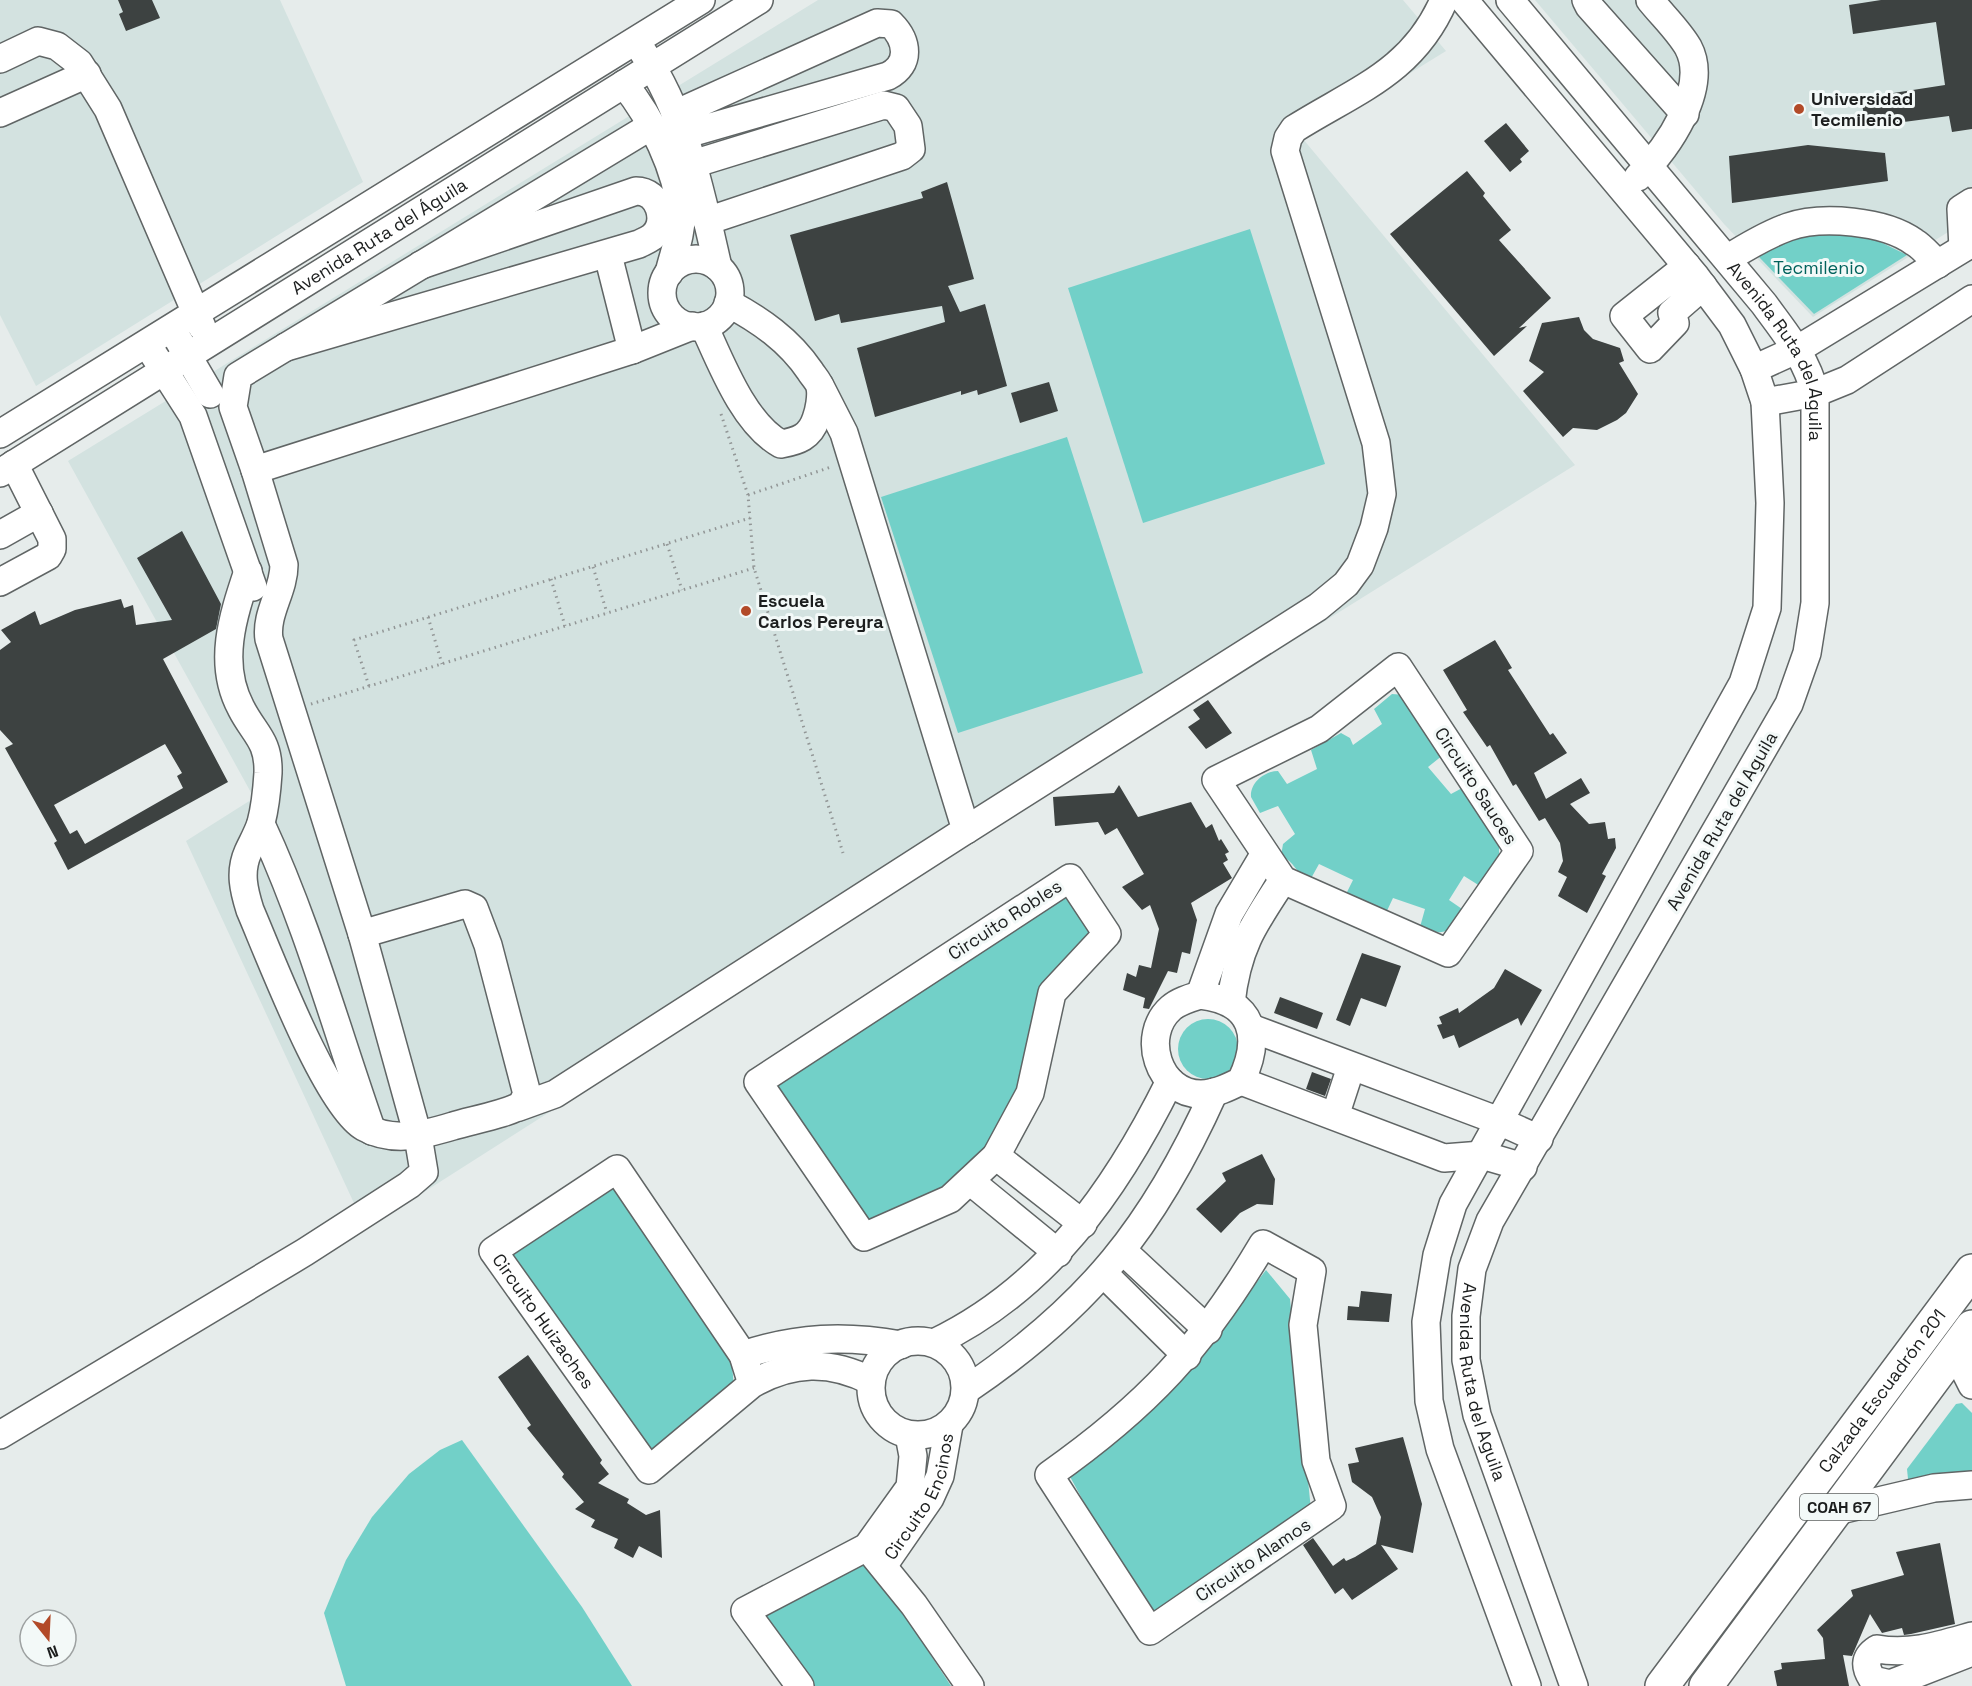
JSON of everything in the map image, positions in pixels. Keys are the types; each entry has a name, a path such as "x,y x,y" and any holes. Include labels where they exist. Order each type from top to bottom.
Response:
{"main road":[{"name":"Calzada Escuadrón 201","path":"1662,1686 1972,1271"},
{"name":"Calzada Escuadrón 201","path":"1706,1686 1963,1339"}],"street":[{"name":"Avenida Ruta del Águila","path":"11,427 701,0"},
{"name":"Avenida Ruta del Águila","path":"7,468 759,0"},
{"path":"248,571 232,620 228,667 241,708 258,732 267,754 261,824 243,870 243,889 312,1051 338,1100 350,1118 372,1131 394,1136 418,1136 519,1107 555,1094 1318,607 1346,584 1360,565 1374,528 1382,494 1376,443 1285,151 1288,138 1294,129 1404,61 1421,41 1444,0"},
{"name":"Avenida Ruta del Aguila","path":"1464,0 1695,276 1732,325 1754,369 1765,402 1770,503 1767,608 1743,683 1453,1204 1437,1255 1426,1322 1429,1401 1440,1449 1527,1686"},
{"name":"Avenida Ruta del Aguila","path":"1510,0 1650,165 1798,349 1809,370 1815,393 1815,603 1807,653 1789,704 1490,1221 1472,1269 1466,1316 1466,1360 1477,1415 1574,1686"},
{"path":"1586,0 1685,114"},
{"path":"1624,190 1650,165 1685,114 1693,72 1692,59 1687,46 1650,0"},
{"path":"877,23 891,24 899,34 905,61 897,72 888,76 679,124 877,23"},
{"path":"0,59 38,41 48,43 71,55 87,74 108,109 196,312 198,348 210,394"},
{"path":"255,470 632,350 698,326 723,313 728,303 728,283 717,267 693,164 679,124 653,66 636,41"},
{"path":"0,113 87,74"},
{"path":"624,84 651,126 672,176 681,215 680,230 662,295 671,316 681,323 698,326"},
{"path":"693,164 884,105 896,108 908,126 911,149 902,156 707,220"},
{"path":"193,416 210,394 226,381 238,376 651,126"},
{"path":"478,138 495,165"},
{"path":"286,347 608,255 653,237 660,217 653,195 646,191 636,191 421,265"},
{"path":"1754,369 1798,349 1967,246 1961,208 1972,202"},
{"path":"1727,259 1755,241 1791,226 1834,221 1881,226 1914,241 1938,264"},
{"path":"608,255 632,350"},
{"path":"620,301 666,278 687,261 697,259 717,267"},
{"path":"1765,402 1815,393 1846,380 1972,298"},
{"path":"728,303 758,319 780,336 804,363 820,386 844,433 966,830"},
{"path":"698,326 756,422 772,440 781,444 796,442 813,428 820,404 820,386"},
{"path":"171,328 198,348"},
{"path":"0,1435 305,1252 409,1185 422,1175 425,1167 362,934 248,571 193,416 146,343"},
{"path":"238,376 234,407 284,565 284,576 267,630"},
{"path":"11,427 40,448"},
{"path":"0,582 51,553 52,539 39,513 7,468"},
{"path":"0,535 39,513"},
{"name":"Circuito Sauces","path":"1398,666 1519,851 1448,953 1283,880 1264,855 1216,780 1319,729 1398,666"},
{"path":"261,824 281,867 372,1131"},
{"path":"1200,995 1240,921 1264,855"},
{"name":"Circuito Robles","path":"1070,878 1107,934 1052,993 1030,1093 996,1156 970,1181 950,1199 864,1238 758,1082 1070,878"},
{"path":"1231,1003 1240,921 1283,880"},
{"path":"362,934 465,904 474,908 488,945 527,1094 519,1107"},
{"path":"1200,995 1216,997 1231,1003 1243,1014 1251,1028 1253,1044 1251,1060 1241,1081 1214,1092 1200,1094 1184,1090 1170,1081 1160,1068 1155,1053 1155,1036 1160,1021 1170,1008 1200,995"},
{"path":"1251,1028 1499,1121 1539,1139"},
{"path":"1335,1116 1351,1067"},
{"path":"934,1343 981,1318 1026,1284 1058,1253 1116,1179 1144,1134 1170,1081"},
{"path":"1241,1081 1444,1158 1482,1155 1523,1167"},
{"path":"966,1390 1017,1356 1063,1317 1104,1274 1123,1251 1174,1174 1214,1092"},
{"path":"996,1156 1083,1224"},
{"name":"Circuito Huizaches","path":"752,1384 743,1355 617,1169 493,1251 649,1470 752,1384 786,1368 823,1365 856,1373 871,1381"},
{"path":"970,1181 1058,1253"},
{"name":"Circuito Alamos","path":"1263,1244 1312,1271 1303,1325 1316,1461 1332,1506 1150,1631 1049,1475 1114,1427 1145,1400 1187,1356 1208,1330 1263,1244"},
{"path":"1123,1251 1208,1330"},
{"path":"1437,1255 1472,1269"},
{"path":"1104,1274 1187,1356"},
{"path":"743,1355 799,1340 828,1337 865,1338 901,1345"},
{"path":"823,1365 828,1337"},
{"path":"1963,1339 1972,1385"},
{"path":"918,1341 934,1343 948,1351 958,1362 964,1375 966,1390 964,1403 949,1425 937,1432 909,1435 895,1430 875,1409 871,1381 877,1365 887,1352 901,1345 918,1341"},
{"name":"Circuito Encinos","path":"800,1686 746,1611 875,1556 920,1492 940,1476 949,1425"},
{"name":"Circuito Encinos","path":"909,1435 920,1492"},
{"path":"1836,1510 1934,1488 1972,1485"},
{"name":"Circuito Encinos","path":"875,1556 926,1622 970,1686"},
{"path":"1972,1636 1927,1649 1896,1652 1877,1649 1867,1659 1866,1666 1873,1680 1890,1684 1972,1652"}],"path":[{"path":"718,405 748,495 754,568 843,853"},
{"path":"748,495 852,460"},
{"path":"369,686 354,640 750,518"},
{"path":"667,544 682,590"},
{"path":"592,567 607,613"},
{"path":"291,710 754,568"},
{"path":"551,579 565,626"},
{"path":"428,617 442,664"}],"shaded area":[{"path":"0,0 280,0 363,182 36,386 0,315"},
{"name":"Escuela Carlos Pereyra","path":"818,0 1403,0 1446,51 1303,139 1575,465 1107,757 366,1229 186,841 254,798 68,461"},
{"name":"Universidad Tecmilenio","path":"1535,0 1972,0 1972,217 1813,317 1724,224"}],"green space":[{"path":"1250,229 1325,464 1143,523 1068,288"},
{"name":"Tecmilenio","path":"1832,231 1872,238 1907,255 1814,314 1759,257 1789,237"},
{"path":"1067,437 1143,673 958,733 881,497"},
{"path":"1392,694 1405,695 1443,755 1428,767 1451,794 1464,787 1499,843 1499,855 1480,886 1464,876 1449,900 1465,911 1446,931 1436,932 1420,927 1425,909 1393,898 1385,915 1346,894 1353,880 1319,864 1309,882 1281,856 1283,844 1295,834 1278,806 1260,813 1251,797 1253,787 1263,775 1278,771 1287,784 1317,769 1311,750 1341,733 1350,738 1353,745 1382,724 1374,709"},
{"path":"1068,892 1096,931 1038,992 1022,1090 990,1149 946,1190 868,1223 776,1086"},
{"path":"1202,1019 1214,1019 1225,1024 1233,1032 1238,1049 1236,1061 1225,1074 1214,1079 1202,1079 1191,1074 1183,1066 1178,1055 1178,1043 1183,1032 1191,1024"},
{"path":"612,1186 731,1354 734,1387 651,1457 506,1252"},
{"path":"1266,1270 1290,1299 1311,1510 1146,1616 1068,1473 1218,1333"},
{"path":"1962,1403 1972,1413 1972,1474 1912,1482 1908,1479 1907,1469 1956,1404"},
{"path":"462,1440 582,1607 632,1686 346,1686 324,1613 346,1560 372,1517 409,1474 440,1450"},
{"path":"867,1558 951,1686 809,1686 761,1618"}],"building":[{"path":"118,0 152,0 160,18 126,31 119,14 123,12"},
{"path":"1881,0 1972,0 1972,129 1952,132 1949,116 1866,127 1861,98 1945,85 1936,22 1853,34 1849,5"},
{"path":"1506,123 1529,151 1520,159 1522,162 1510,172 1484,141"},
{"path":"1808,145 1885,153 1888,181 1732,203 1729,156"},
{"path":"1467,171 1485,193 1483,196 1511,230 1499,240 1551,298 1519,328 1527,326 1494,356 1390,234"},
{"path":"947,182 974,279 948,286 960,312 985,304 1007,386 978,395 977,390 961,395 961,391 875,417 857,348 945,322 942,306 841,323 839,314 815,321 790,235 923,198 921,192"},
{"path":"1579,317 1584,330 1593,339 1620,348 1624,361 1619,363 1638,394 1626,413 1617,420 1597,430 1573,428 1563,437 1523,391 1544,372 1529,361 1542,323"},
{"path":"1049,382 1058,411 1020,423 1011,393"},
{"path":"182,531 221,604 216,629 163,659 228,782 68,870 54,843 57,841 5,748 13,744 0,730 0,650 11,642 1,630 35,611 40,625 75,610 121,599 124,608 133,605 136,625 172,620 137,558","holes":["165,744 182,773 177,776 183,788 85,844 77,830 70,834 54,805"]},
{"path":"1495,640 1512,668 1508,670 1550,735 1553,733 1567,753 1534,773 1546,799 1581,778 1590,793 1570,804 1589,824 1605,822 1608,839 1615,838 1616,848 1602,874 1606,876 1587,913 1558,896 1567,877 1558,872 1563,861 1560,843 1545,818 1539,821 1516,784 1513,786 1490,745 1487,747 1463,712 1467,710 1443,670"},
{"path":"1208,700 1232,733 1206,749 1188,727 1200,719 1193,710"},
{"path":"1119,785 1138,817 1191,802 1206,828 1212,824 1219,841 1221,839 1229,852 1225,854 1228,860 1223,863 1232,878 1191,903 1197,920 1190,954 1182,952 1177,973 1168,971 1149,1009 1143,1008 1145,998 1123,990 1127,973 1136,977 1139,965 1151,968 1159,929 1150,905 1142,910 1122,887 1144,874 1117,828 1105,835 1098,822 1055,826 1053,797 1114,793"},
{"path":"1362,953 1401,966 1386,1007 1361,998 1350,1026 1336,1020"},
{"path":"1505,969 1542,990 1521,1026 1518,1018 1459,1048 1454,1035 1443,1039 1437,1025 1442,1024 1439,1017 1458,1008 1459,1013 1494,988"},
{"path":"1280,997 1323,1013 1317,1029 1274,1013"},
{"path":"1312,1072 1331,1079 1325,1096 1306,1089"},
{"path":"1262,1154 1275,1179 1273,1205 1257,1204 1240,1213 1221,1233 1196,1209 1226,1181 1222,1173"},
{"path":"1361,1291 1392,1294 1389,1322 1347,1320 1348,1306 1359,1307"},
{"path":"528,1355 602,1460 600,1463 609,1474 598,1483 629,1499 627,1503 646,1515 660,1510 662,1558 639,1546 633,1558 614,1548 618,1539 591,1527 595,1520 575,1509 584,1502 562,1477 564,1474 527,1428 531,1425 498,1377"},
{"path":"1403,1437 1422,1504 1413,1553 1381,1545 1398,1569 1352,1600 1343,1588 1335,1594 1303,1545 1313,1538 1333,1566 1344,1558 1346,1561 1376,1544 1381,1517 1372,1497 1352,1482 1348,1464 1359,1462 1355,1448"},
{"path":"1940,1543 1955,1624 1904,1635 1902,1628 1882,1633 1870,1614 1852,1656 1843,1655 1849,1686 1777,1686 1774,1671 1782,1669 1781,1663 1825,1659 1823,1638 1817,1630 1853,1596 1851,1590 1904,1575 1896,1552"}],"place":[{"name":"Universidad Tecmilenio","path":"1799,109"},
{"name":"Escuela Carlos Pereyra","path":"746,611"}]}
